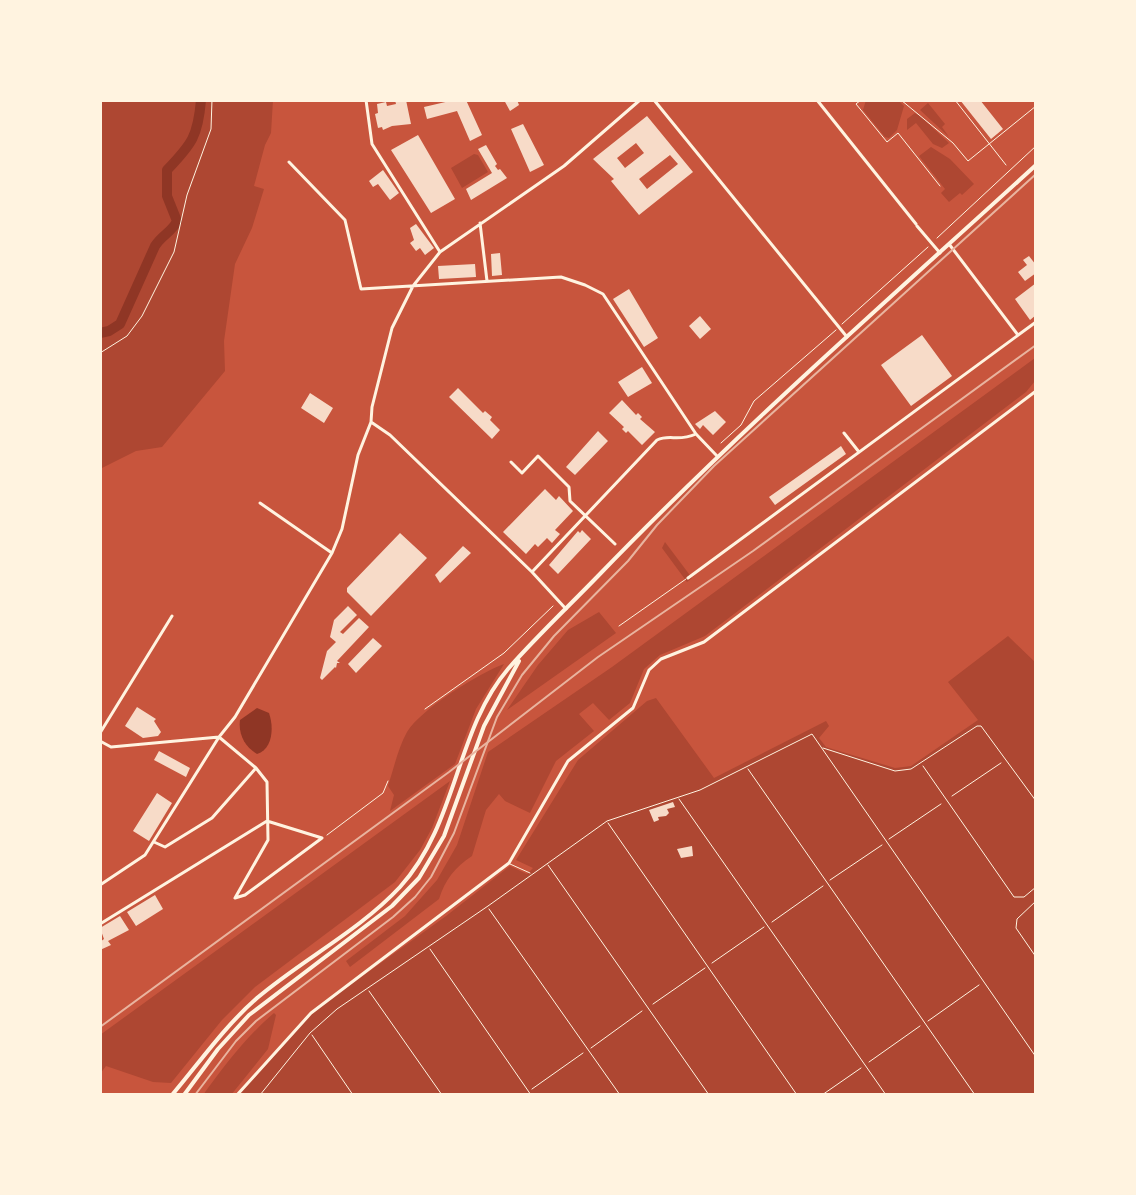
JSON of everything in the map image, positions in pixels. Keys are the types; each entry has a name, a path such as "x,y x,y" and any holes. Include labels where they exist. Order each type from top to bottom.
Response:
{"main road":[{"path":"172,1095 236,1018 279,980 371,913 401,885 425,854 452,793 472,734 501,678 725,448 1036,165"},
{"path":"184,1095 213,1055 249,1015 392,906 412,886 438,847 484,726 523,655"}],"street":[{"path":"366,100 372,144 440,252"},
{"path":"100,885 145,855 219,737 235,717 332,553 342,529 358,455 371,422 392,328 413,286 440,252 564,166 640,100"},
{"path":"654,100 847,337"},
{"path":"817,100 940,253"},
{"path":"289,162 345,220 361,289 561,277 603,294 696,434 717,456"},
{"path":"480,223 487,281"},
{"path":"949,244 1018,335"},
{"path":"688,578 1036,322"},
{"path":"237,1095 311,1013 509,863 568,761 633,708 649,670 661,659 704,642 1036,391"},
{"path":"371,422 390,435 532,572 566,609"},
{"path":"844,433 859,452"},
{"path":"532,572 657,440 663,437 681,440 696,434"},
{"path":"511,462 522,473 538,456 569,487 570,501 615,544"},
{"path":"260,503 332,553"},
{"path":"100,733 172,616"},
{"path":"100,741 111,747 219,737 256,768 267,782 268,840 235,898 245,895 322,838"},
{"path":"154,842 165,847 212,818 256,768"},
{"path":"100,924 267,821 322,838"}],"lane":[{"path":"861,100 856,104 887,142 898,133 940,186"},
{"path":"901,100 953,144 968,161 1036,106"},
{"path":"955,100 1006,165"},
{"path":"619,626 688,578"},
{"path":"820,747 895,771 921,764 981,726 1036,801"},
{"path":"260,1095 310,1033 337,1009 607,821 700,790 812,734 1036,1057"},
{"path":"921,764 1014,897 1024,897 1036,887"},
{"path":"747,767 975,1095"},
{"path":"677,797 886,1095"},
{"path":"607,821 797,1095"},
{"path":"509,863 533,874"},
{"path":"547,863 709,1095"},
{"path":"488,906 620,1095"},
{"path":"428,947 531,1095"},
{"path":"367,989 442,1095"},
{"path":"310,1033 353,1095"}],"path":[{"path":"100,353 127,336 142,316 174,252 187,195 211,129 212,100"},
{"path":"725,448 720,443 741,425 754,401 932,244 1036,146"},
{"path":"425,709 504,653 558,600"},
{"path":"322,838 383,793 388,781"},
{"path":"1036,901 1017,919 1016,928 1036,957"},
{"path":"1032,951 1036,948"},
{"path":"822,1095 984,981"}],"shaded area":[{"path":"100,100 273,100 271,133 254,186 264,189 252,228 235,264 224,341 225,371 162,447 136,451 100,469"},
{"path":"866,100 898,100 904,106 897,130 889,138 863,110"},
{"path":"928,103 945,124 942,127 949,137 920,110"},
{"path":"915,113 949,143 942,148 933,144 916,123 907,130 907,119"},
{"path":"931,147 950,159 974,184 949,202 941,193 945,189 919,156"},
{"path":"474,154 478,155 488,172 462,188 451,168"},
{"path":"1035,358 1035,381 1026,392 705,636 660,655 644,669 630,703 609,720 593,703 579,714 594,731 556,761 530,813 505,801 499,794 486,810 472,856 451,874 439,899 350,967 346,961 405,916 437,880 457,845 488,752 612,667"},
{"path":"665,542 692,578 687,582 662,548"},
{"path":"599,612 616,633 507,710 538,665 568,630"},
{"path":"1008,636 1036,663 1036,1095 239,1095 310,1016 328,1001 510,866 527,874 533,868 516,860 578,760 647,701 656,698 714,778 826,721 829,726 819,738 826,747 895,768 911,766 978,720 948,682"},
{"path":"504,664 476,709 455,764 390,811 394,795 388,786 407,732 451,693"},
{"path":"257,708 269,713 272,731 269,743 257,754 243,740 240,720"},
{"path":"450,781 432,828 420,850 395,882 255,987 222,1020 171,1083 153,1082 106,1066 100,1074 100,1035"},
{"path":"274,1013 268,1049 231,1095 203,1095 245,1042"}],"building":[{"path":"395,100 406,100 411,124 383,130 382,127 378,128 375,114 378,113 377,104 396,104"},
{"path":"466,100 482,135 470,141 457,111 427,119 424,107"},
{"path":"504,100 517,100 519,105 510,111"},
{"path":"960,100 980,100 1003,129 991,139"},
{"path":"647,116 693,172 639,215 611,181 614,179 593,159","holes":["636,143 644,153 625,168 617,158","670,155 678,164 647,189 639,179"]},
{"path":"523,124 544,165 530,172 511,129"},
{"path":"418,135 455,199 431,213 391,150"},
{"path":"486,145 497,164 495,166 507,178 471,200 466,189 492,173 478,149"},
{"path":"383,170 399,193 390,200 378,184 373,187 369,181"},
{"path":"416,224 434,248 425,255 420,248 416,251 410,243 414,240 410,228"},
{"path":"500,253 502,275 492,276 491,254"},
{"path":"1029,256 1036,265 1036,273 1025,281 1018,272 1027,265 1023,260"},
{"path":"475,264 476,277 439,279 438,266"},
{"path":"1036,283 1036,315 1030,320 1015,299"},
{"path":"629,289 658,338 644,347 613,299"},
{"path":"700,316 711,329 700,339 689,326"},
{"path":"922,335 952,376 911,406 881,365"},
{"path":"642,367 652,383 628,397 618,382"},
{"path":"458,388 483,413 485,411 492,417 490,420 500,430 492,439 449,397"},
{"path":"310,393 333,408 324,423 301,408"},
{"path":"622,400 655,432 642,445 628,431 626,433 609,413"},
{"path":"715,411 726,422 713,435 703,425 700,429 695,424"},
{"path":"598,431 608,441 575,475 566,467"},
{"path":"841,446 846,454 775,505 769,497"},
{"path":"545,489 556,500 559,496 573,511 555,530 560,534 552,543 547,538 538,547 535,544 526,554 503,532"},
{"path":"582,530 591,539 558,574 549,565"},
{"path":"400,533 427,558 371,616 347,592 347,588"},
{"path":"463,546 471,553 440,583 435,575"},
{"path":"348,606 357,615 340,632 343,634 359,618 369,627 337,661 340,663 336,668 322,680 327,651 336,642 330,637 334,620"},
{"path":"373,638 382,646 356,673 348,664"},
{"path":"137,707 156,719 154,721 161,732 158,736 143,738 125,726"},
{"path":"159,751 190,768 186,777 154,760"},
{"path":"157,793 172,803 149,841 133,831"},
{"path":"673,802 675,807 667,809 669,813 666,816 658,817 659,820 654,822 649,810"},
{"path":"692,846 693,856 681,858 677,849"},
{"path":"155,895 163,909 136,926 127,912"},
{"path":"120,916 129,930 108,941 111,945 100,950 100,942 104,939 100,928"}],"waterway":[{"path":"100,333 120,324 155,246 177,221 167,196 167,170 192,139 201,100"}],"tram line":[{"path":"195,1095 236,1041 256,1021 393,917 431,877 454,833 497,717 522,675 554,636 628,561 657,525 714,466 1036,174"}],"railway":[{"path":"100,1027 449,772 598,657 753,551 1036,345"}]}
